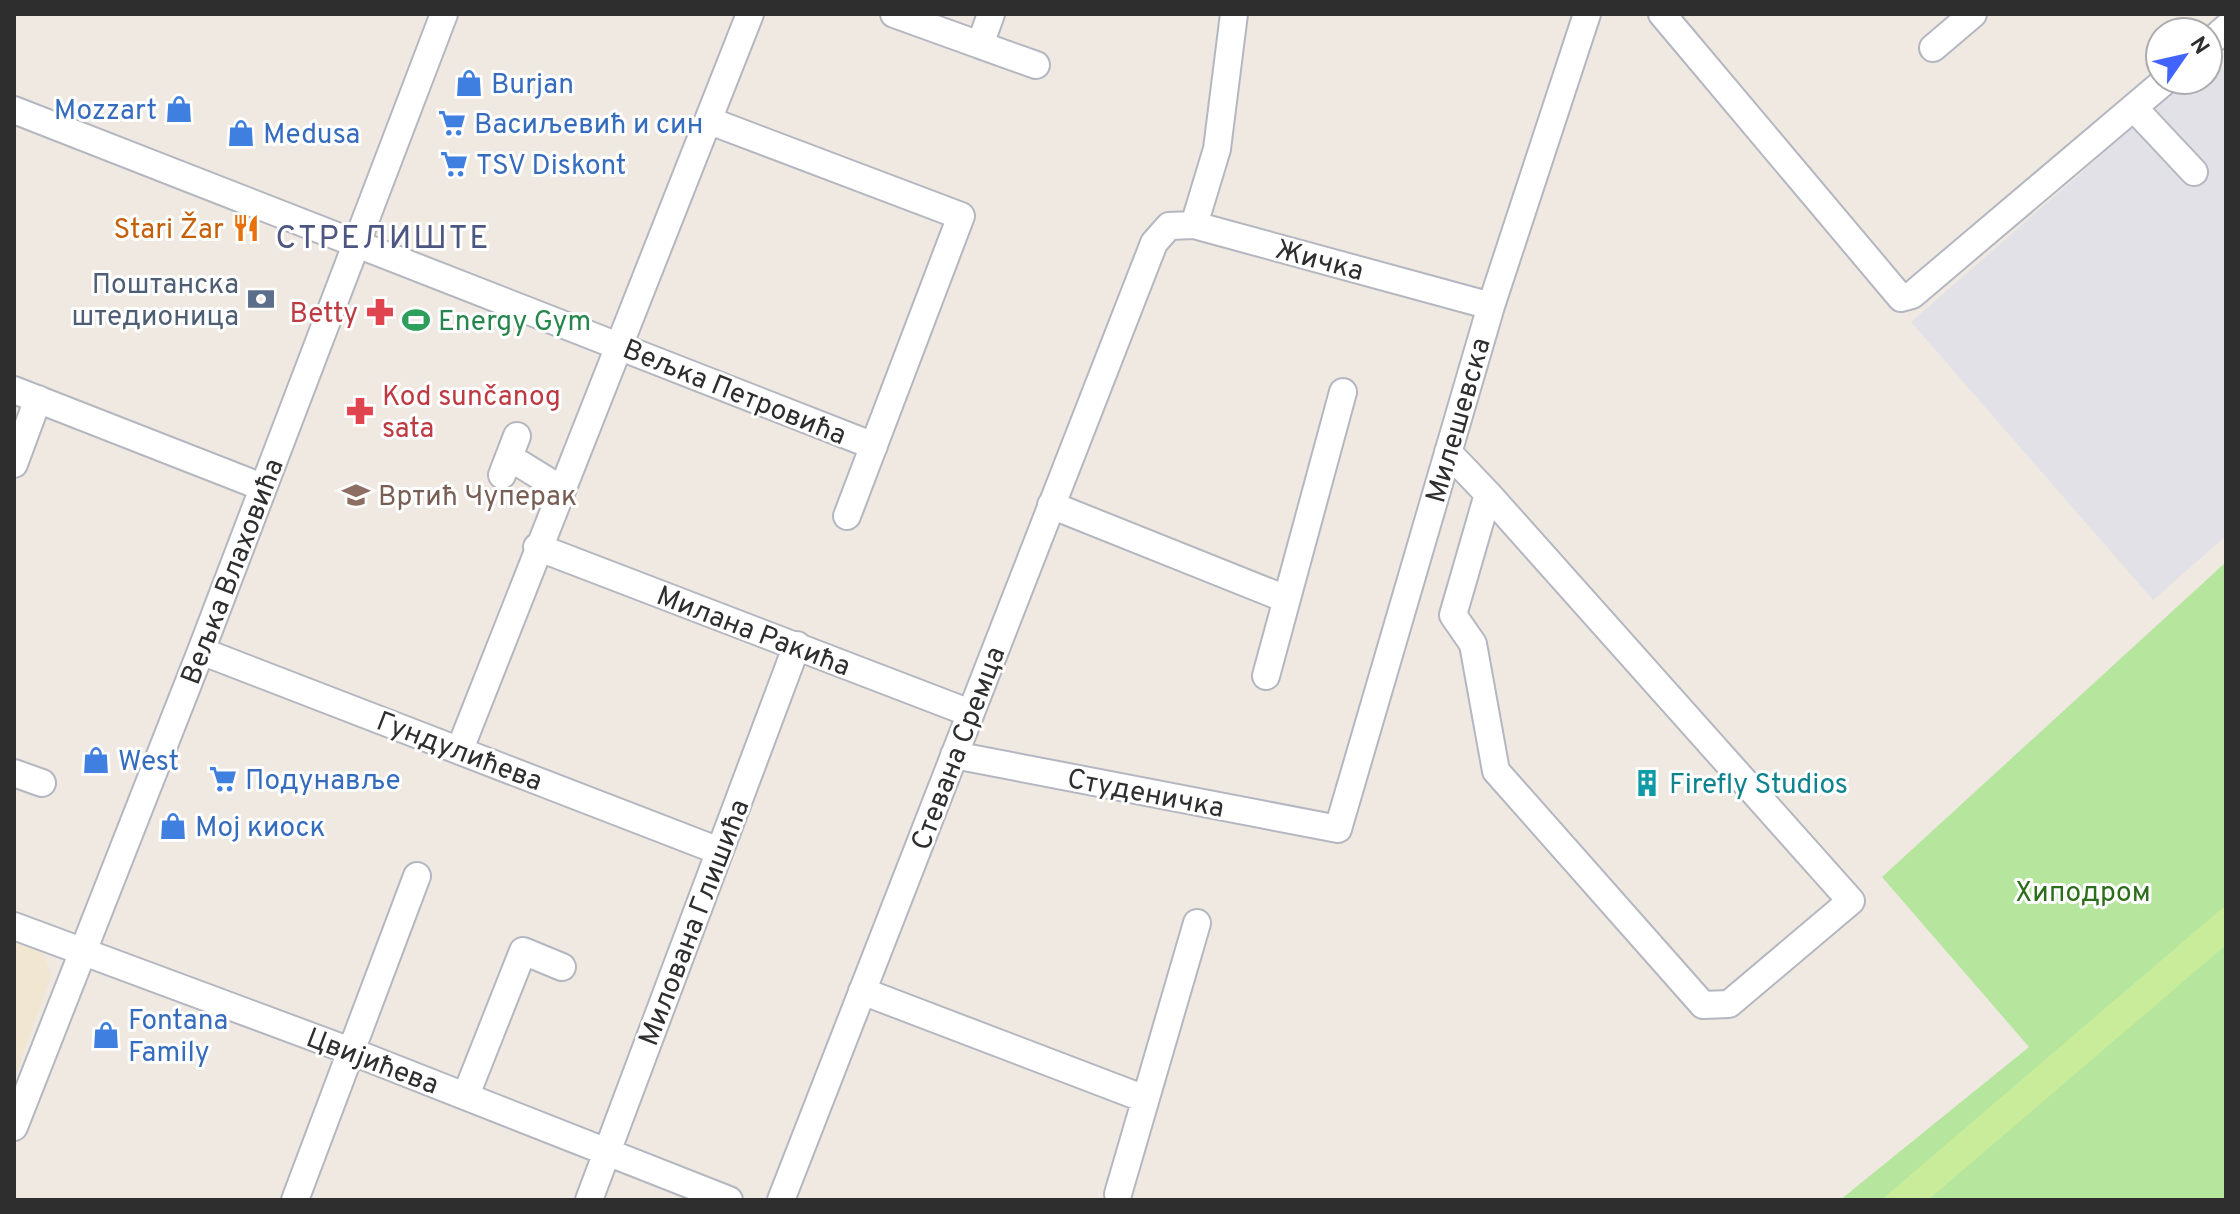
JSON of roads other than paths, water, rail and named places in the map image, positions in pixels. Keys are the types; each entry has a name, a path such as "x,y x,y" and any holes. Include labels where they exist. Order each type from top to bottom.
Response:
{"street":[{"name":"Вељка Влаховића","path":"14,1127 201,651 444,14"},
{"path":"460,749 537,547 710,121 750,14"},
{"path":"894,14 1036,65"},
{"path":"980,45 991,14"},
{"path":"1194,225 1217,149 1234,14"},
{"name":"Милешевска","path":"1338,829 1491,306 1587,14"},
{"path":"1662,14 1898,295 1906,298 2148,96"},
{"path":"1933,48 1973,14"},
{"path":"2134,108 2194,172"},
{"name":"Вељка Петровића","path":"14,110 874,446"},
{"path":"710,121 961,216 847,516"},
{"name":"Стевана Сремца","path":"781,1200 1154,243 1169,226 1194,225"},
{"name":"Жичка","path":"1194,225 1491,306"},
{"path":"1266,676 1343,392"},
{"path":"14,464 26,395 262,487"},
{"path":"1448,452 1488,494 1851,901 1729,1004 1703,1005 1496,771 1473,644 1453,615 1488,494"},
{"path":"509,456 561,489"},
{"path":"1051,505 1286,599"},
{"name":"Милана Ракића","path":"537,547 970,713"},
{"name":"Милована Глишића","path":"589,1200 797,645"},
{"name":"Гундулићева","path":"201,651 719,851"},
{"name":"Студеничка","path":"954,755 1338,829"},
{"path":"14,773 42,783"},
{"path":"295,1200 417,876"},
{"path":"1118,1194 1197,923"},
{"name":"Цвијићева","path":"14,926 466,1095 729,1200"},
{"path":"466,1095 523,951 562,967"},
{"path":"862,991 1145,1099"}],"place":[{"name":"Burjan","path":"469,83"},
{"name":"Mozzart","path":"179,109"},
{"name":"Васиљевић и син","path":"452,123"},
{"name":"Medusa","path":"241,133"},
{"name":"TSV Diskont","path":"454,164"},
{"name":"Stari Žar","path":"246,228"},
{"name":"Поштанска штедионица","path":"261,299"},
{"name":"Betty","path":"380,312"},
{"name":"Energy Gym","path":"416,320"},
{"name":"Kod sunčanog sata","path":"360,411"},
{"name":"Вртић Чуперак","path":"356,495"},
{"name":"West","path":"96,760"},
{"name":"Подунавље","path":"223,779"},
{"name":"Firefly Studios","path":"1647,783"},
{"name":"Мој киоск","path":"173,826"},
{"name":"Fontana Family","path":"106,1035"}],"district":[{"name":"СТРЕЛИШТЕ","path":"383,237"}],"park label":[{"name":"Хиподром","path":"2083,891"}]}
